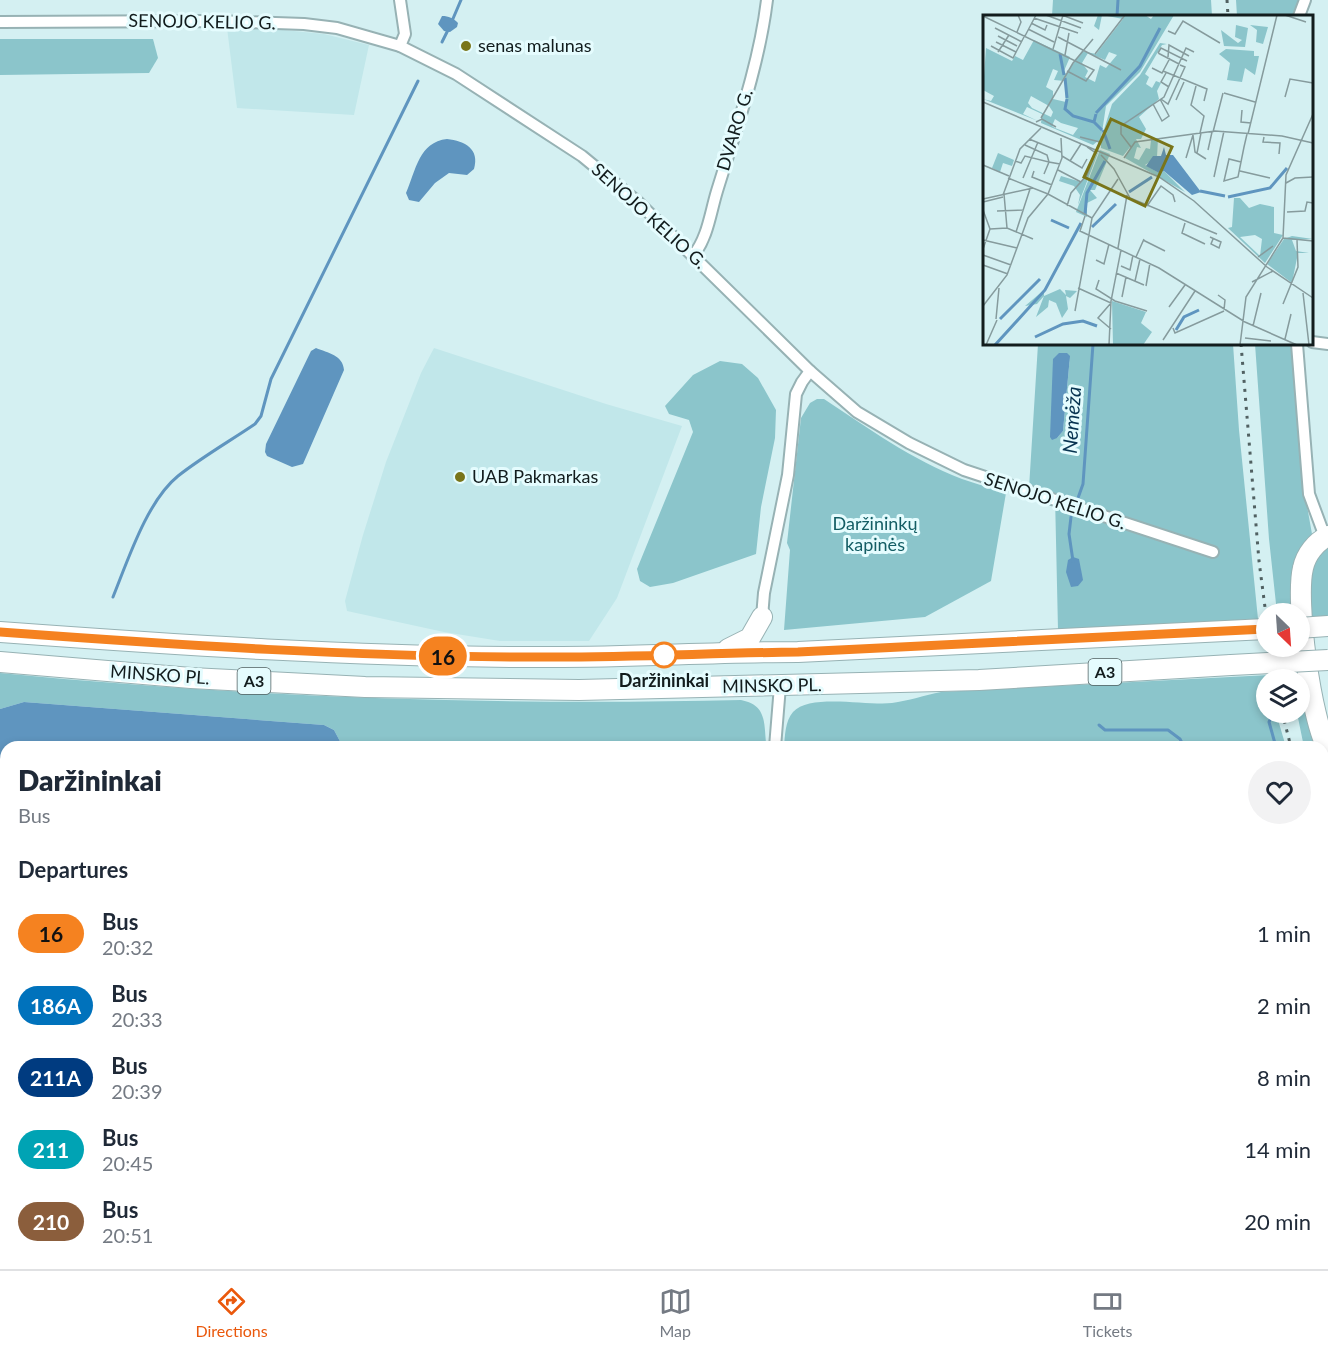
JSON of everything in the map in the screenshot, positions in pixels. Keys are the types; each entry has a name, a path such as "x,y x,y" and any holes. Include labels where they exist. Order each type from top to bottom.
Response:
{"highway":[{"path":"1324,741 1317,724 1314,709 1301,605 1303,567 1315,545 1326,537"},
{"path":"762,616 769,633 798,652"},
{"path":"720,652 750,638 762,616"},
{"path":"1310,627 1328,626"},
{"name":"MINSKO PL.","path":"0,632 254,650 392,655 627,657 720,652 798,652 1256,630"},
{"name":"MINSKO PL.","path":"0,663 191,678 365,687 579,690 979,680 1328,660"}],"street":[{"path":"400,0 405,34 400,46"},
{"name":"DVARO G.","path":"693,256 704,239 715,195 745,100 764,23 767,0"},
{"path":"1299,15 1305,0"},
{"name":"SENOJO KELIO G.","path":"0,22 215,21 304,24 337,28 400,46 456,74 582,156 639,203 810,371 856,412 909,443 964,470 1213,552"},
{"path":"1313,342 1328,344"},
{"path":"1297,345 1309,495 1326,537"},
{"path":"762,616 764,593 788,475 796,394 810,371"},
{"path":"775,741 780,686"}],"shaded area":[{"path":"442,16 454,20 458,23 457,27 450,32 444,31 438,24"},
{"path":"227,28 264,28 324,34 369,45 354,115 237,108"},
{"path":"447,139 470,147 475,156 474,169 467,175 449,173 435,183 419,202 409,200 406,193 424,151 430,145"},
{"path":"316,348 338,358 344,370 303,464 292,467 267,456 266,444 311,351"},
{"name":"UAB Pakmarkas","path":"434,348 606,404 682,426 617,598 589,641 500,641 444,632 347,611 345,601 386,462 421,373"},
{"path":"1059,353 1067,353 1070,356 1063,431 1052,440 1050,437 1053,359"},
{"path":"1073,557 1079,559 1083,580 1078,586 1071,587 1066,572 1068,560"},
{"path":"24,702 324,725 334,730 340,741 0,741 0,709"}],"green space":[{"path":"1053,0 1211,0 1212,15 1052,15"},
{"path":"1236,0 1301,0 1296,15 1237,15"},
{"path":"0,39 153,39 158,58 149,73 0,75"},
{"path":"1038,345 1233,345 1256,619 1058,629 1055,496 1029,488","holes":["1070,356 1063,431 1057,438"]},
{"path":"1255,345 1293,345 1304,489 1312,534 1303,550 1298,603 1276,603"},
{"path":"720,361 742,364 758,378 776,410 775,438 761,507 756,554 673,583 650,587 640,581 637,569 693,432 689,420 669,414 665,406 693,375"},
{"name":"Daržininkų kapinės","path":"817,399 824,399 926,463 962,479 1006,493 991,581 925,617 784,630 790,550 787,543 801,418 810,403"},
{"path":"1328,543 1328,616 1310,617 1310,603 1307,603 1306,587 1314,559"},
{"path":"0,673 185,688 370,698 555,702 741,700 749,702 759,710 764,721 766,741 340,741 334,730 324,725 24,702 0,709"},
{"path":"1256,676 1256,723 1279,723 1284,741 785,741 788,720 801,706 825,702 892,703 941,692"},
{"path":"1310,703 1319,741 1303,741 1299,723 1310,723"}],"waterway":[{"path":"452,21 461,0"},
{"name":"Nemėža","path":"1117,15 1118,0"},
{"path":"442,42 448,30"},
{"path":"113,597 139,532 167,487 197,462 255,424 261,416 271,379 418,81"},
{"name":"Nemėža","path":"1078,498 1083,484 1093,345"},
{"name":"Nemėža","path":"1071,517 1069,534 1073,561"},
{"path":"1269,723 1274,741"},
{"name":"Nemėža","path":"1099,725 1105,730 1168,730 1181,741"}],"railway":[{"path":"1227,0 1228,15"},
{"path":"1241,345 1264,603"},
{"path":"1280,657 1281,669"},
{"path":"1285,723 1289,741"}],"bus line":[{"name":"16","path":"0,632 272,651 413,656 627,657 720,652 798,652 1256,629"}],"place":[{"name":"senas malunas","path":"466,46"},
{"name":"UAB Pakmarkas","path":"460,477"},
{"name":"Daržininkai","path":"664,655"}]}
